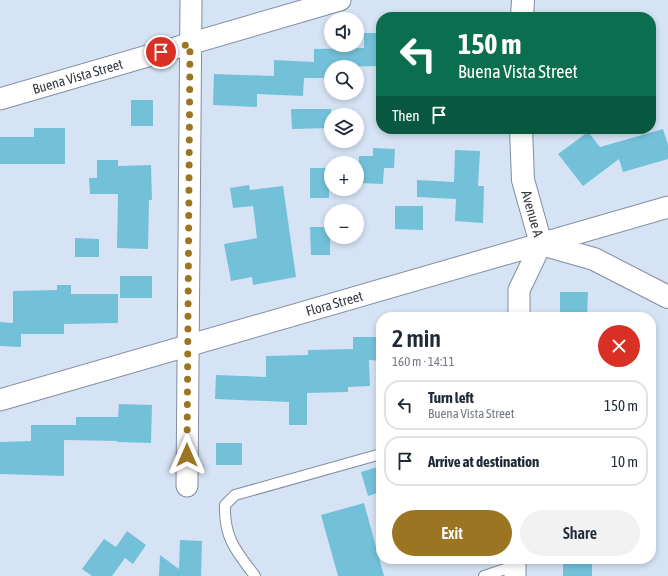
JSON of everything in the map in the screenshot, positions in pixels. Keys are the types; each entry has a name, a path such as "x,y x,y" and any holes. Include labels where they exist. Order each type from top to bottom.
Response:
{"street":[{"path":"187,486 191,0"},
{"name":"Buena Vista Street","path":"0,99 340,0"},
{"path":"522,0 522,12"},
{"name":"Avenue A","path":"519,312 519,290 541,244 523,180 521,134"},
{"name":"Flora Street","path":"0,400 668,207"},
{"path":"541,244 594,259 668,298"}],"lane":[{"path":"255,576 232,545 225,521 225,505 234,495 376,455"},
{"path":"484,576 515,567"}],"building":[{"path":"364,33 376,33 376,66 364,66 364,60 324,60 324,78 304,78 303,96 257,94 257,107 213,105 214,74 274,76 274,60 314,62 314,49 324,49 324,52 364,52"},
{"path":"131,100 153,100 153,126 131,126"},
{"path":"291,109 324,109 324,128 292,129"},
{"path":"34,128 65,128 65,164 0,164 0,137 34,137"},
{"path":"663,129 668,145 668,159 623,172 619,159 583,186 558,154 585,134 590,134 600,147 646,134 656,134 656,131"},
{"path":"373,148 395,149 394,168 384,168 383,184 364,183 364,156 373,156"},
{"path":"455,150 480,151 478,186 484,186 483,223 455,221 456,199 417,197 417,180 454,182"},
{"path":"97,160 118,160 118,166 151,165 152,200 149,200 148,249 117,248 118,194 90,194 89,178 97,178"},
{"path":"310,168 324,168 324,196 329,196 329,198 310,198"},
{"path":"249,185 250,190 283,186 296,277 253,285 252,277 231,281 224,244 257,238 253,206 233,208 230,188"},
{"path":"395,206 423,206 423,230 395,229"},
{"path":"310,227 324,227 324,244 330,244 330,255 311,255"},
{"path":"75,238 99,239 99,257 75,257"},
{"path":"120,276 152,276 152,298 120,298"},
{"path":"57,285 71,285 71,294 118,294 118,323 64,324 64,334 21,334 21,347 0,346 0,322 13,323 13,291 57,290"},
{"path":"560,292 588,292 587,312 560,312"},
{"path":"353,337 376,337 376,361 369,360 370,386 348,387 348,392 307,393 307,425 289,425 289,402 215,399 216,375 266,377 266,356 308,355 308,350 353,349"},
{"path":"119,404 152,405 151,443 64,440 64,476 0,474 0,442 31,441 31,425 76,425 76,417 118,417"},
{"path":"216,443 242,443 242,465 216,465"},
{"path":"376,468 376,494 368,496 361,472"},
{"path":"364,503 376,547 376,564 381,564 384,576 338,576 321,515"},
{"path":"127,531 146,545 133,564 125,558 112,576 92,576 82,569 104,539 116,547"},
{"path":"180,540 202,541 201,576 159,576 160,555 179,569"},
{"path":"563,564 592,564 592,576 563,576"}],"route":[{"path":"161,52 190,44 187,455"}]}
